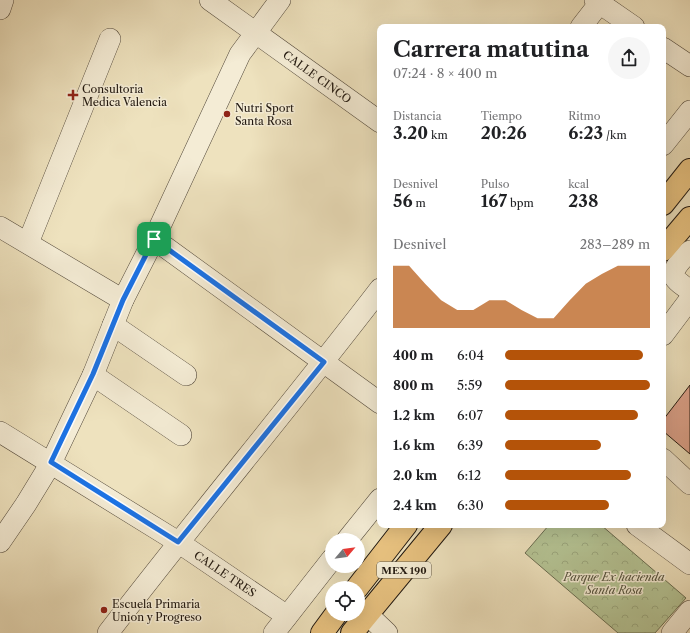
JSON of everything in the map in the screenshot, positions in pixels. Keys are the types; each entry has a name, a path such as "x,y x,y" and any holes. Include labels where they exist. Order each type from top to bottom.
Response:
{"highway":[{"path":"666,200 690,170"},
{"path":"666,246 690,218"},
{"name":"MEX 190","path":"362,581 404,528"},
{"name":"MEX 190","path":"352,633 439,528"},
{"path":"322,633 331,621"}],"street":[{"path":"0,9 3,0"},
{"name":"CALLE CINCO","path":"210,0 256,31 377,120"},
{"path":"0,542 26,504 51,462 93,374 123,300 154,239 240,54 280,0"},
{"path":"583,24 599,1 630,24"},
{"path":"28,243 110,40"},
{"path":"666,50 690,66"},
{"path":"666,141 690,111"},
{"path":"0,227 123,300"},
{"path":"154,239 377,401"},
{"path":"690,251 676,269 674,274 676,279 690,291"},
{"path":"108,633 178,542 324,362 377,293"},
{"path":"666,331 690,299"},
{"path":"113,325 186,376"},
{"path":"93,374 181,435"},
{"name":"CALLE TRES","path":"0,432 51,462 178,542 287,616"},
{"path":"666,462 690,484"},
{"path":"353,533 377,503"},
{"path":"641,528 690,564"},
{"path":"274,633 325,568"},
{"path":"672,633 690,611"},
{"path":"367,614 387,633"}],"green space":[{"name":"Parque Ex hacienda Santa Rosa","path":"546,528 604,528 686,598 655,633 618,633 525,553"}],"building":[{"path":"690,385 690,454 666,434 666,416"}],"place":[{"name":"Consultoria Medica Valencia","path":"73,95"},
{"name":"Nutri Sport Santa Rosa","path":"227,114"},
{"name":"Escuela Primaria Union y Progreso","path":"104,610"}],"route":[{"path":"154,239 324,362 178,542 51,462 93,374 123,300 154,239"}]}
